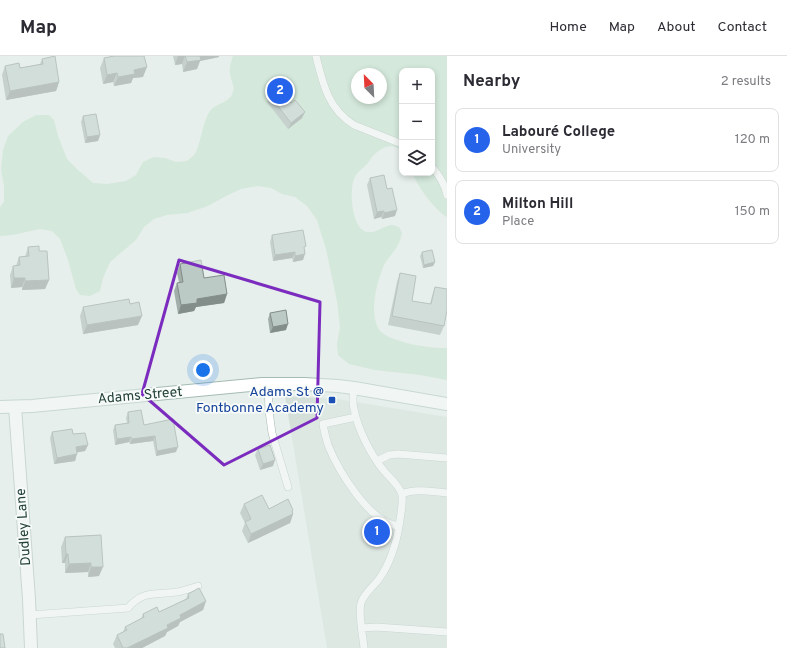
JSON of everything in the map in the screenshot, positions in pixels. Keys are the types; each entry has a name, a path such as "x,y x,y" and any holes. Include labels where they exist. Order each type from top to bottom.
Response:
{"main road":[{"name":"Adams Street","path":"0,407 70,403 262,384 316,384 354,388 447,404"},
{"name":"Dudley Lane","path":"15,407 31,648"}],"lane":[{"path":"316,56 327,94 338,112 354,125 399,143"},
{"path":"435,171 440,178 447,195"},
{"path":"268,385 272,433 288,487"},
{"path":"354,388 353,402 362,435 383,470 397,485 402,494 399,526 394,549 388,564 379,579 362,598 360,604 364,648"},
{"path":"356,417 323,424 329,446 341,472 353,490 369,508 386,523 399,526"},
{"path":"377,461 384,456 398,454 447,458"},
{"path":"402,494 405,492 415,491 447,493"},
{"path":"30,615 128,608 133,602 146,595 154,593 179,592 198,586"},
{"path":"362,628 376,627 447,632"}],"highlighted area":[{"path":"179,260 320,302 317,418 224,465 142,394"}],"shaded area":[{"path":"285,396 338,399 447,417 447,648 327,648"}],"green space":[{"path":"233,56 447,56 447,217 427,197 414,176 435,176 435,68 399,68 399,150 388,146 378,151 373,156 356,174 353,184 352,199 354,215 360,228 364,231 371,232 389,225 393,225 399,227 402,233 398,245 384,265 379,279 374,305 375,321 378,328 382,333 399,341 420,346 447,348 447,380 420,375 375,370 349,364 338,355 337,344 340,327 337,301 326,249 317,220 307,206 295,197 282,194 271,188 258,186 241,189 208,206 187,213 167,215 154,219 144,227 136,240 110,262 103,278 100,291 90,296 80,295 76,289 68,260 60,239 52,231 40,229 0,236 0,207 4,202 4,186 1,170 3,150 8,136 23,122 36,115 49,115 54,120 58,136 67,159 93,183 107,184 126,181 136,175 143,162 154,157 165,158 176,162 187,161 194,155 210,111 226,101 233,92 233,85 230,76 230,65"}],"building":[{"path":"55,56 59,82 10,91 5,66 19,63 20,68 43,64 42,59"},
{"path":"114,56 144,56 147,67 134,70 135,74 118,77 117,73 107,75 104,58"},
{"path":"185,56 200,56 201,60 187,62"},
{"path":"279,88 291,103 295,100 305,112 291,123 270,96"},
{"path":"96,114 100,135 87,137 83,116"},
{"path":"384,175 387,189 392,188 397,210 384,213 384,211 377,212 370,178"},
{"path":"303,230 306,246 304,247 305,254 295,256 295,252 275,255 272,235"},
{"path":"39,246 39,251 47,251 49,280 25,281 25,278 14,278 13,266 20,265 19,257 29,256 28,247"},
{"path":"432,250 435,262 424,265 422,252"},
{"path":"201,260 204,278 224,275 227,294 197,299 197,303 181,305 177,283 183,282 180,264"},
{"path":"400,273 416,276 412,301 431,304 435,287 447,289 447,310 444,326 392,316"},
{"path":"129,299 130,304 139,302 142,316 87,325 83,307"},
{"path":"286,310 288,324 273,327 270,313"},
{"path":"141,410 144,425 173,419 178,447 157,451 155,436 117,439 115,425 129,423 128,412"},
{"path":"72,429 73,434 85,433 88,445 76,447 77,454 57,458 52,432"},
{"path":"270,445 275,460 263,464 258,449"},
{"path":"262,495 269,509 288,499 293,510 293,514 251,534 245,522 251,519 244,504"},
{"path":"101,535 103,567 91,567 91,563 69,564 68,554 66,554 65,537"},
{"path":"199,588 206,601 180,615 181,618 167,625 168,628 127,648 123,648 117,635 127,630 125,627 144,617 143,614 157,607 159,612 189,598 188,594"},
{"path":"0,634 3,634 5,648 0,648"}],"place":[{"name":"Milton Hill","path":"280,91"},
{"name":"Adams St @ Fontbonne Academy","path":"332,400"},
{"name":"Labouré College","path":"377,532"}]}
